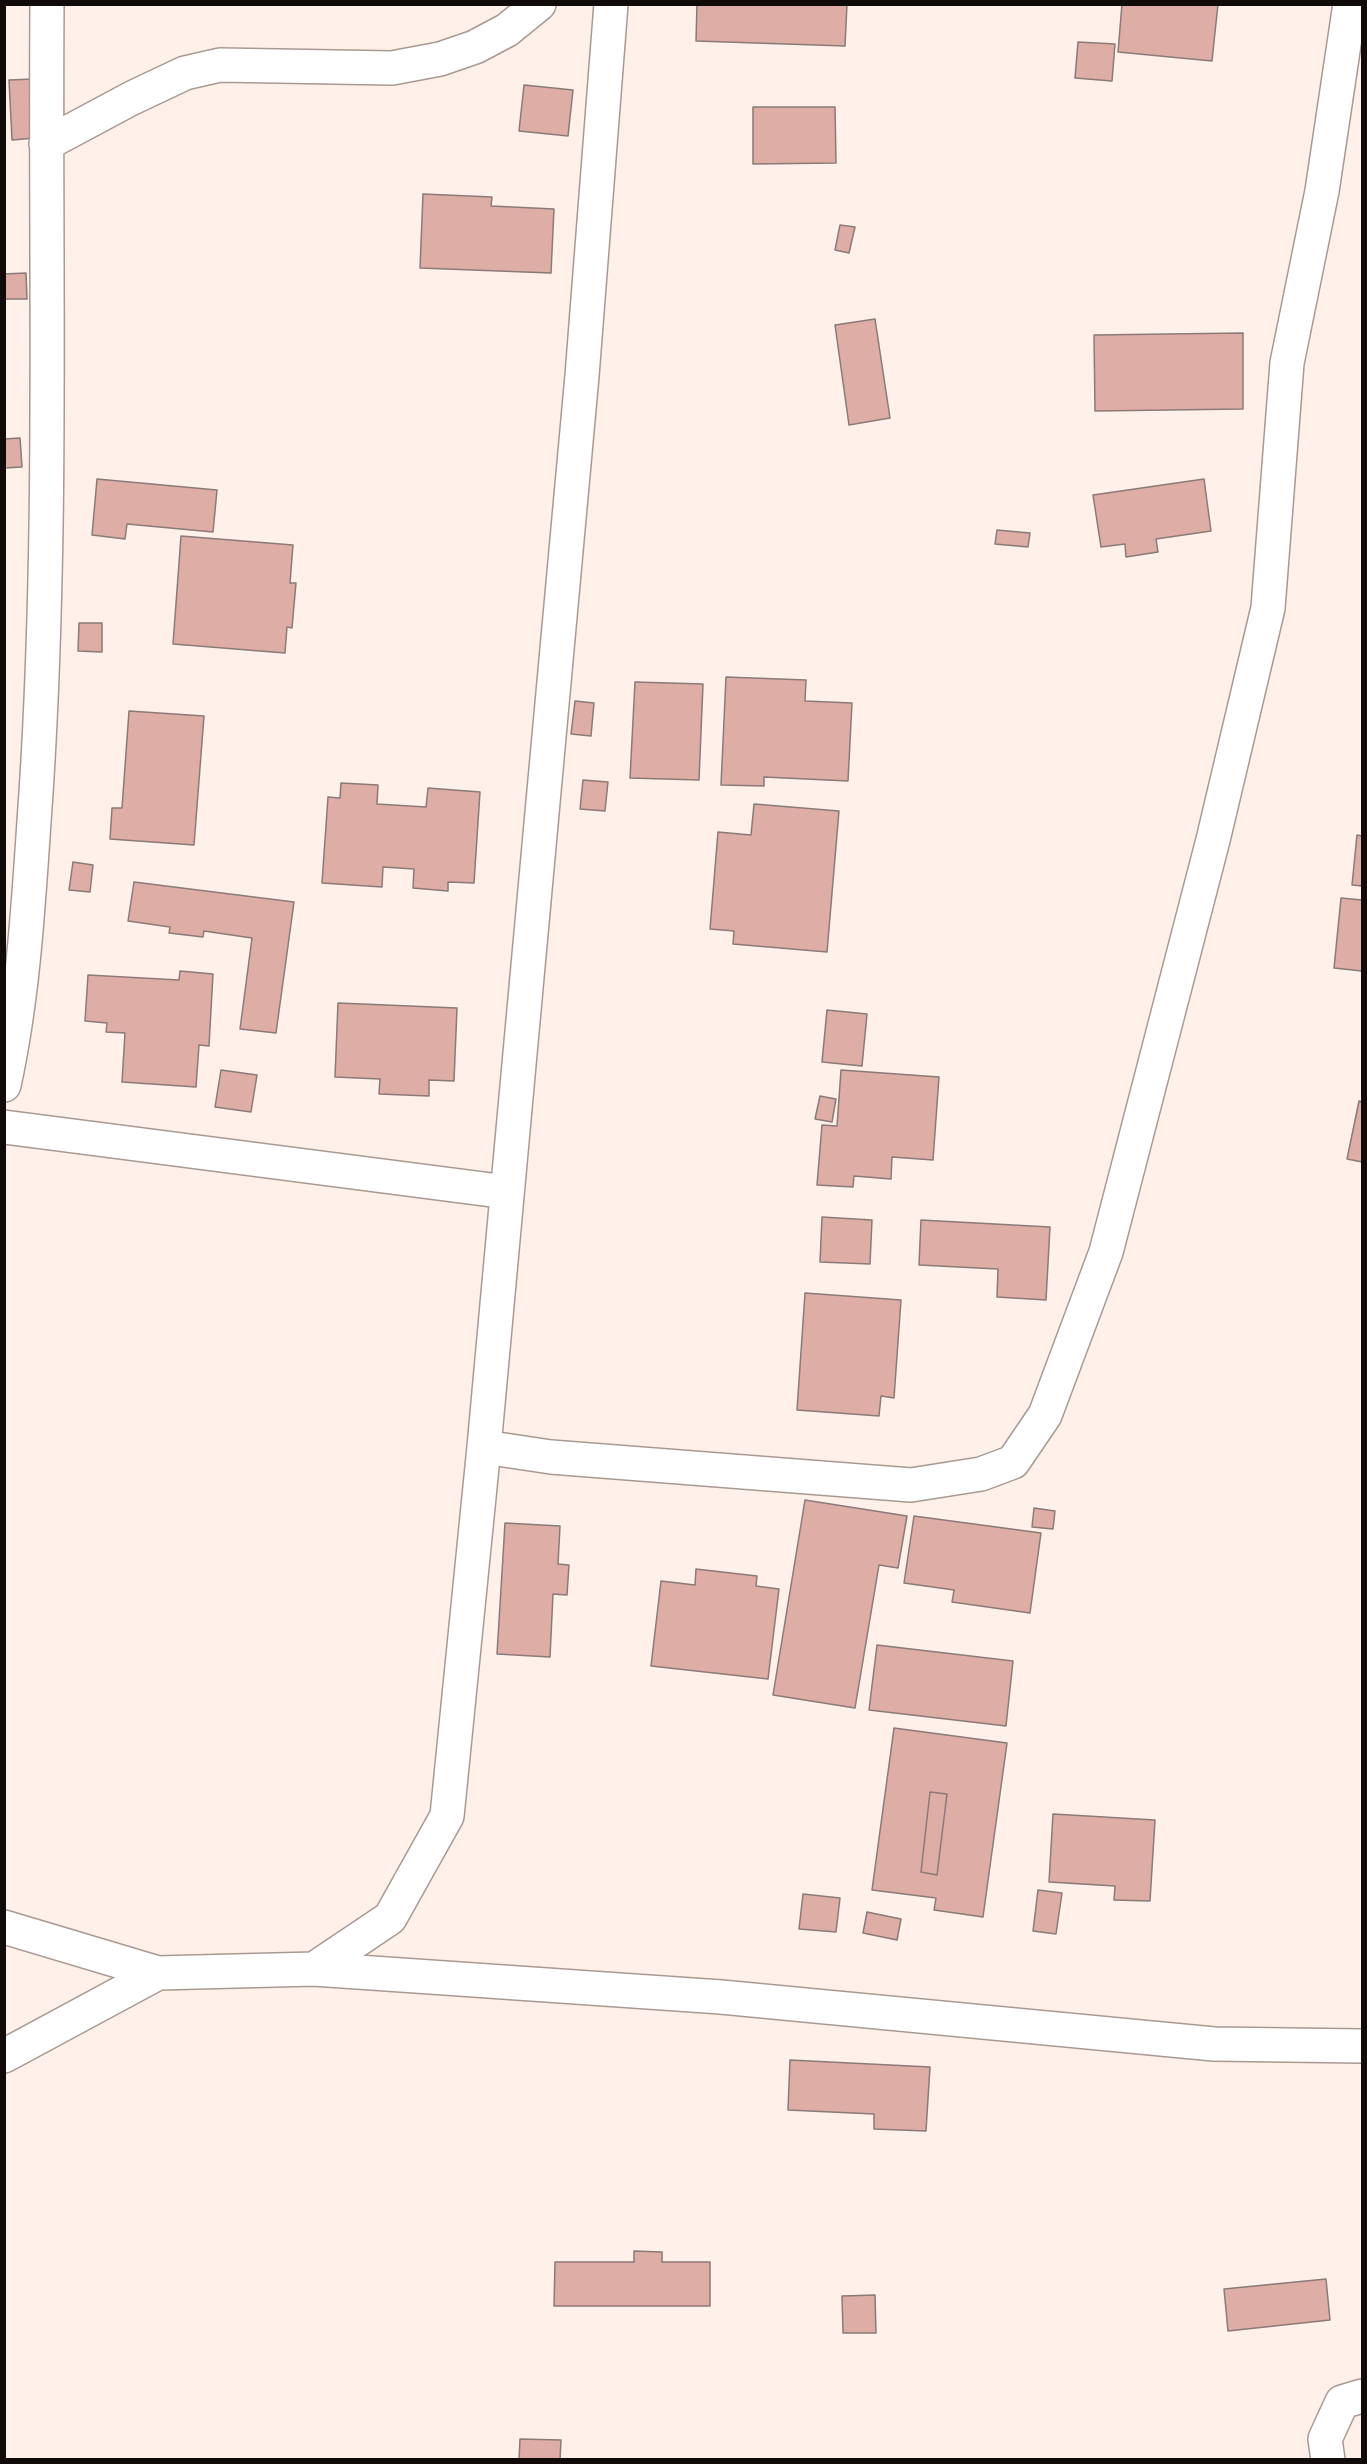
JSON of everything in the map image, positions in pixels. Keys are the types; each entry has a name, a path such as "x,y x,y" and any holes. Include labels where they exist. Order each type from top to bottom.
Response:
{"street":[{"path":"4,1085 18,1008 42,694 47,298 47,4"},
{"path":"46,144 185,73 220,65 349,68 402,66 440,59 475,47 507,30 539,4"},
{"path":"314,1969 390,1918 447,1816 484,1447 582,376 611,4"},
{"path":"484,1447 551,1457 911,1485 981,1474 1013,1462 1045,1415 1106,1252 1213,840 1268,608 1287,363 1322,191 1350,4"},
{"path":"4,1127 507,1191"},
{"path":"4,1927 158,1973 314,1969 721,1997 1214,2044 1362,2046"},
{"path":"4,2056 158,1973"},
{"path":"1328,2460 1325,2439 1341,2402 1362,2396"}],"building":[{"path":"697,4 847,4 845,46 696,41"},
{"path":"1122,4 1218,4 1212,61 1118,52"},
{"path":"1078,42 1115,44 1112,81 1075,78"},
{"path":"33,79 35,138 12,140 9,80"},
{"path":"524,85 573,90 568,136 519,131"},
{"path":"753,107 835,107 836,163 753,164"},
{"path":"423,194 492,197 491,206 554,209 551,273 420,268"},
{"path":"840,225 855,227 849,253 835,250"},
{"path":"26,273 27,299 4,299 4,274"},
{"path":"875,319 890,418 849,425 835,325"},
{"path":"1243,333 1243,409 1095,411 1094,335"},
{"path":"20,438 22,467 4,468 4,439"},
{"path":"97,479 217,490 213,532 127,524 125,539 92,535"},
{"path":"1204,479 1211,531 1156,539 1158,552 1126,557 1125,544 1101,547 1093,495"},
{"path":"997,530 1030,533 1028,547 995,544"},
{"path":"181,536 293,545 290,583 296,583 292,628 287,627 285,653 173,644"},
{"path":"79,623 102,623 102,652 78,651"},
{"path":"726,677 806,680 805,701 852,703 848,781 764,777 764,786 721,785"},
{"path":"635,682 703,684 699,780 630,778"},
{"path":"575,701 594,703 591,736 571,734"},
{"path":"129,711 204,716 194,845 110,839 112,808 122,808"},
{"path":"583,780 608,782 605,811 580,809"},
{"path":"341,783 378,785 377,804 426,807 428,788 480,792 474,883 448,882 448,891 413,888 414,869 383,867 382,887 322,883 328,797 340,798"},
{"path":"754,804 839,811 827,952 733,944 734,931 710,929 718,832 751,835"},
{"path":"1357,835 1362,836 1362,886 1352,885"},
{"path":"73,862 93,865 90,892 69,890"},
{"path":"134,882 294,902 276,1033 240,1029 252,938 204,931 203,937 169,933 170,927 128,921"},
{"path":"1341,898 1362,900 1362,971 1334,968"},
{"path":"180,971 213,974 209,1046 199,1045 196,1087 122,1082 125,1033 106,1032 107,1023 85,1021 88,975 179,980"},
{"path":"338,1003 457,1008 454,1081 429,1080 429,1096 379,1094 380,1079 335,1077"},
{"path":"827,1010 867,1014 862,1066 822,1062"},
{"path":"221,1070 257,1075 251,1112 215,1107"},
{"path":"841,1070 939,1077 933,1160 892,1157 891,1179 854,1176 853,1187 817,1185 822,1125 837,1126"},
{"path":"820,1096 836,1099 832,1122 815,1119"},
{"path":"1359,1101 1362,1102 1362,1162 1347,1159"},
{"path":"822,1217 872,1220 870,1264 820,1262"},
{"path":"921,1220 1050,1227 1046,1300 997,1297 998,1269 919,1265"},
{"path":"805,1293 901,1300 894,1398 881,1396 879,1416 797,1410"},
{"path":"805,1500 907,1516 898,1568 879,1565 855,1708 773,1695"},
{"path":"1034,1508 1055,1511 1053,1529 1032,1527"},
{"path":"914,1516 1041,1533 1030,1613 952,1602 954,1590 904,1583"},
{"path":"505,1523 560,1526 558,1564 569,1565 567,1595 553,1594 550,1657 497,1654"},
{"path":"696,1569 757,1576 756,1586 779,1589 768,1679 651,1666 661,1581 695,1585"},
{"path":"877,1645 1013,1661 1006,1726 869,1710"},
{"path":"894,1728 1007,1743 983,1917 934,1910 936,1898 872,1890","holes":["930,1792 947,1794 937,1875 921,1872"]},
{"path":"930,1792 947,1794 937,1875 921,1872"},
{"path":"1053,1814 1155,1820 1150,1901 1114,1900 1115,1886 1049,1882"},
{"path":"1038,1890 1062,1893 1056,1934 1033,1931"},
{"path":"803,1894 840,1898 836,1932 799,1929"},
{"path":"867,1912 901,1919 897,1940 863,1933"},
{"path":"790,2060 930,2067 926,2131 874,2129 874,2114 788,2110"},
{"path":"634,2251 662,2252 662,2262 710,2262 710,2306 554,2306 555,2262 634,2262"},
{"path":"1326,2279 1330,2320 1228,2331 1224,2289"},
{"path":"875,2295 876,2333 843,2333 842,2296"},
{"path":"520,2439 561,2440 560,2460 519,2460"}]}
